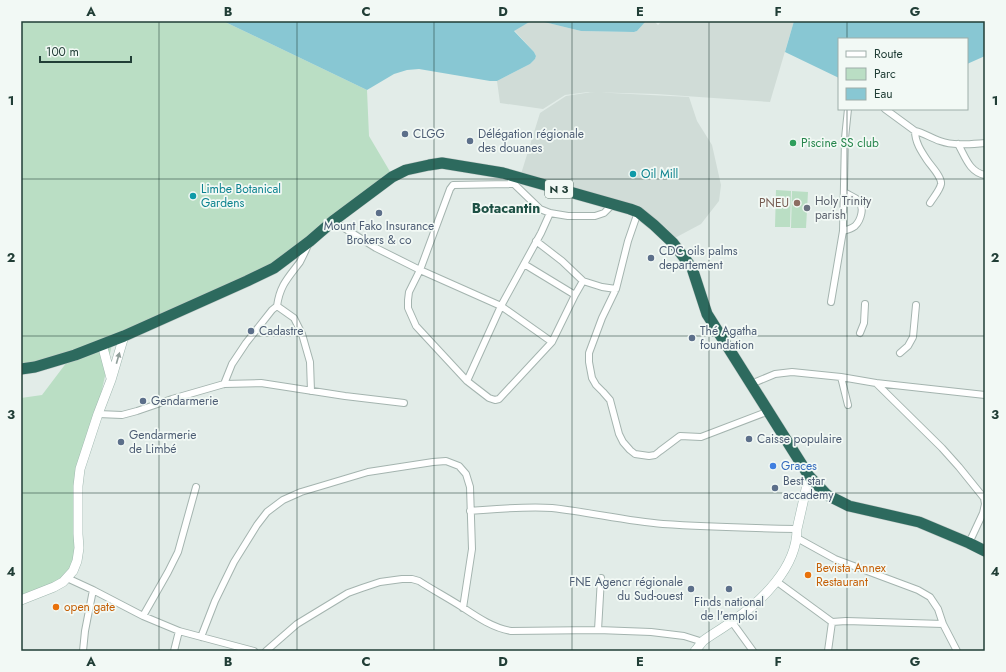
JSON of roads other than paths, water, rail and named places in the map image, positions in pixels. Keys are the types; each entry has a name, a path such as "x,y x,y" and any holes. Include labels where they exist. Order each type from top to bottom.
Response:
{"highway":[{"name":"N 3","path":"21,370 75,355 124,336 274,268 392,177 406,170 428,164 442,164 503,173 638,212 673,243 692,268 707,314 809,476 827,495 849,506 919,522 969,542 985,551"}],"street":[{"path":"831,302 843,231 845,138 848,110"},
{"path":"886,110 915,131 939,141 958,144 985,143"},
{"path":"915,131 917,142 921,150 927,161 938,174 941,181 941,186 930,203"},
{"path":"958,144 971,168 985,175"},
{"path":"503,173 540,209 550,213 578,217 595,216 604,213 614,204"},
{"path":"513,184 458,184 453,185 450,188 408,300 408,308 416,326 468,381 489,398 495,400 499,399 552,342 574,295 583,281"},
{"path":"843,231 854,226 860,218 861,212 859,201 844,192"},
{"path":"638,212 628,241 616,289 602,318 589,353 592,378 596,385 610,400 619,434 623,442 635,454 642,456 655,455 680,436 701,437 769,411"},
{"path":"468,381 501,306 550,213"},
{"path":"333,221 376,248 420,270 501,306 552,342"},
{"path":"224,384 232,364 246,343 272,310 277,306 282,286 300,260 310,240"},
{"path":"536,241 562,261 583,281 602,287 616,289"},
{"path":"524,264 574,295"},
{"path":"860,333 864,323 865,304"},
{"path":"900,353 908,346 913,336 916,305"},
{"path":"277,306 294,318 302,334 310,362 311,391"},
{"path":"21,600 63,582 73,571 77,561 78,486 80,469 111,380 124,336"},
{"path":"102,344 111,380"},
{"path":"751,384 775,374 792,372 985,395"},
{"path":"841,377 848,405"},
{"path":"98,414 122,414 137,411 224,384 260,383 404,403"},
{"path":"876,383 942,448 984,498 985,504 982,513 969,542"},
{"path":"201,637 215,601 234,562 267,512 283,500 301,492 368,472 433,462 446,461 460,466 466,474 470,487 472,549 463,608"},
{"path":"695,651 703,642 759,601 776,581 788,563 797,534 809,476"},
{"path":"143,616 178,552 196,487"},
{"path":"470,511 527,507 551,508 663,524 797,534 835,559 918,590 930,597 938,609 943,624 957,651"},
{"path":"67,578 143,616 179,631 254,651"},
{"path":"266,651 297,624 348,593 380,582 402,578 419,581 493,626 504,630 598,630 665,633 684,636 703,642"},
{"path":"598,630 601,578"},
{"path":"776,581 832,622 846,621 943,624"},
{"path":"83,651 84,631 93,590"},
{"path":"732,622 753,651"},
{"path":"828,651 832,622"},
{"path":"174,651 179,631"}],"water":[{"path":"223,21 531,21 514,31 536,56 530,64 497,81 419,69 407,70 394,74 367,90"},
{"path":"540,21 646,21 637,31 634,32 581,31"},
{"path":"794,21 985,21 985,56 968,64 968,38 838,38 838,78 785,52"}],"place":[{"name":"CLGG","path":"405,134"},
{"name":"Délégation régionale des douanes","path":"470,141"},
{"name":"Piscine SS club","path":"793,143"},
{"name":"Oil Mill","path":"633,174"},
{"name":"Limbe Botanical Gardens","path":"193,196"},
{"name":"PNEU","path":"797,203"},
{"name":"Holy Trinity parish","path":"807,208"},
{"name":"Mount Fako Insurance Brokers & co","path":"379,213"},
{"name":"CDC oils palms departement","path":"651,258"},
{"name":"Cadastre","path":"251,331"},
{"name":"Thé Agatha foundation","path":"692,338"},
{"name":"Gendarmerie","path":"143,401"},
{"name":"Caisse populaire","path":"749,439"},
{"name":"Gendarmerie de Limbé","path":"121,442"},
{"name":"Graces","path":"773,466"},
{"name":"Best star accademy","path":"775,488"},
{"name":"Bevista Annex Restaurant","path":"808,575"},
{"name":"FNE Agencr régionale du Sud-ouest","path":"691,589"},
{"name":"Finds national de l'emploi","path":"729,589"},
{"name":"open gate","path":"56,607"}],"district":[{"name":"Botacantin","path":"506,208"}]}
